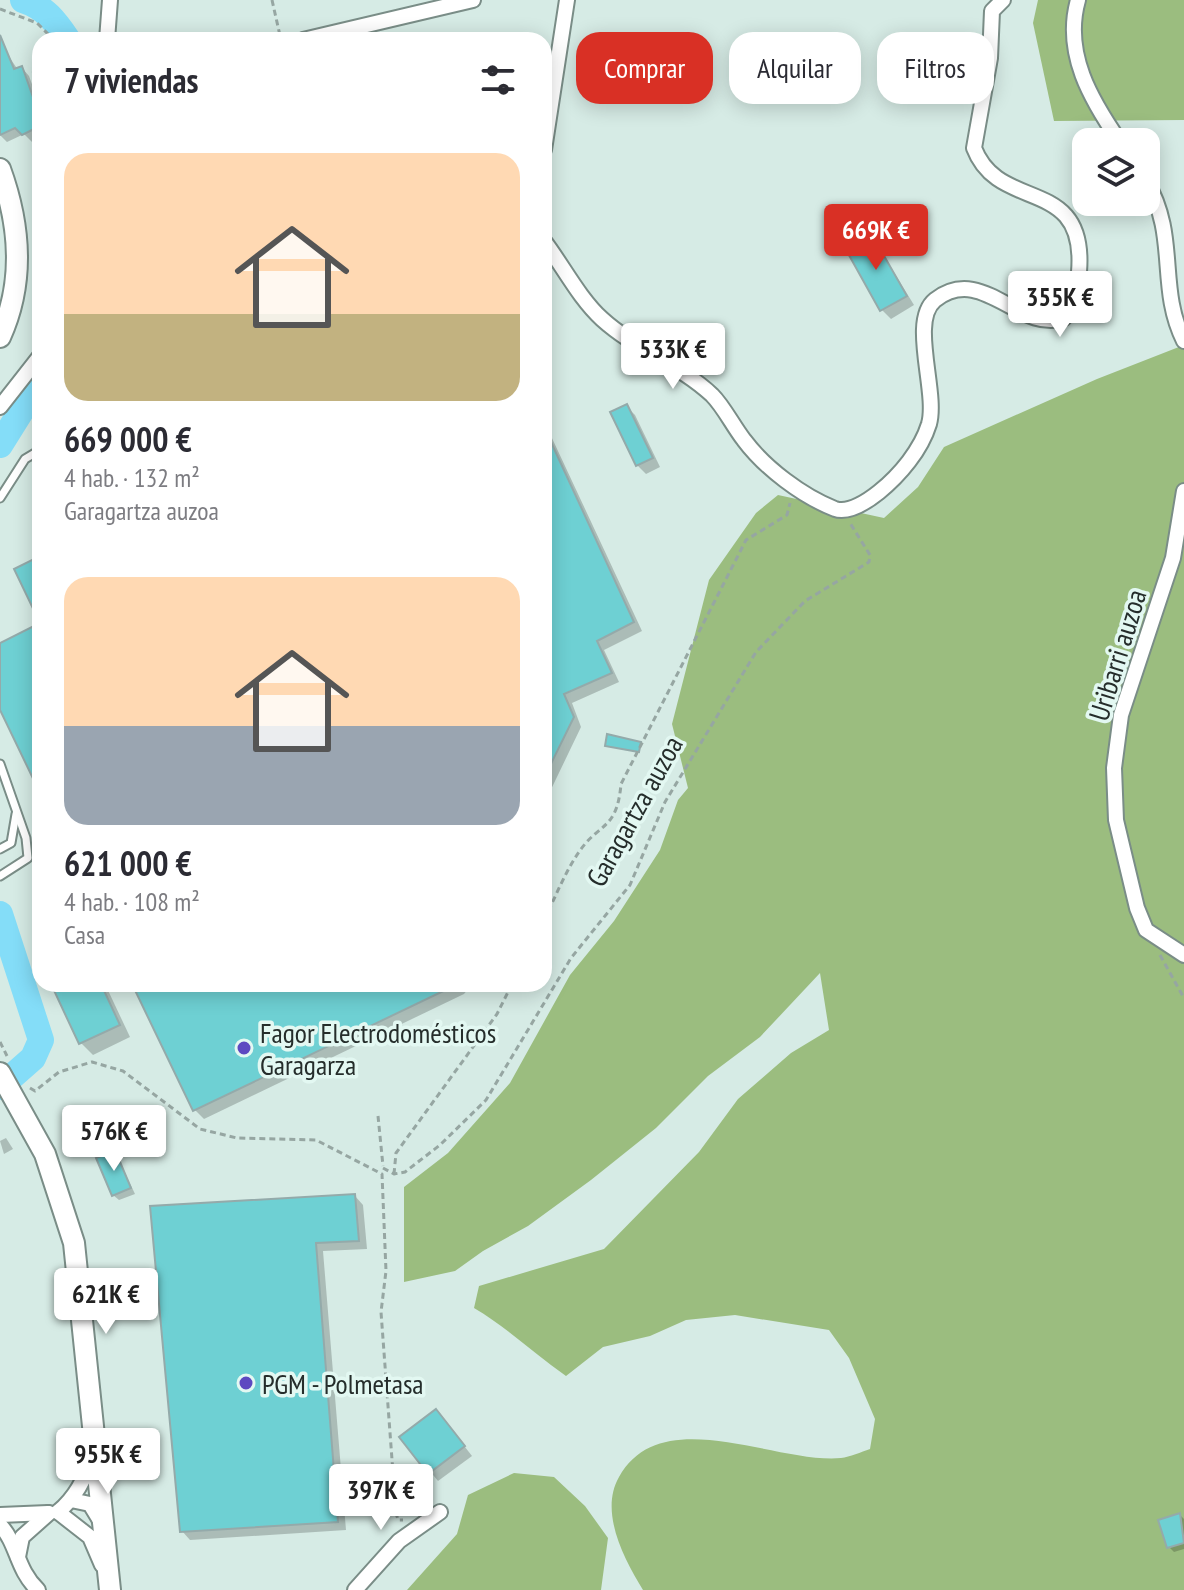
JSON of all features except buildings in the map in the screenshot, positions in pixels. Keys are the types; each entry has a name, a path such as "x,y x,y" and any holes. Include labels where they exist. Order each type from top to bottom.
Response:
{"main road":[{"path":"0,169 13,205 18,260 15,290 0,337"},
{"path":"3,1071 24,1095 74,1243 96,1438 96,1497 106,1537 110,1587"}],"street":[{"path":"108,32 110,0"},
{"path":"337,32 473,0"},
{"path":"552,98 567,0"},
{"path":"552,252 600,317 712,395 745,442 795,486 835,509 857,506 889,484 920,444 932,404 925,316 936,299 966,288 985,292 1046,322 1064,318 1076,299 1079,243 1071,221 1043,199 991,176 974,148 990,58 992,11 1003,0"},
{"path":"1078,0 1074,43 1082,76 1093,103 1110,128"},
{"path":"1160,212 1165,223 1171,306 1184,341"},
{"path":"0,407 32,366"},
{"name":"Uribarri auzoa","path":"1151,933 1137,908 1116,820 1114,768 1121,715 1162,599 1184,491"},
{"path":"1151,933 1184,955"},
{"path":"22,1537 58,1514 71,1500 85,1477 96,1438"},
{"path":"71,1500 96,1497"},
{"path":"0,1515 58,1514 76,1517 96,1497"},
{"path":"355,1590 399,1541 440,1512"},
{"path":"18,1565 21,1514"},
{"path":"58,1514 90,1537 110,1587"},
{"path":"0,1525 8,1535 18,1565 38,1590"}],"lane":[{"path":"0,498 25,459 32,455"},
{"path":"0,764 26,838 28,858 0,876"},
{"path":"0,849 11,843 17,812"}],"path":[{"path":"272,0 279,32"},
{"path":"0,9 37,23 46,32"},
{"path":"552,904 580,850 602,832 619,807 621,784 746,540 787,515 795,486"},
{"name":"Garagartza auzoa","path":"552,990 571,958 630,885 665,802 756,652 805,601 869,562 863,542 835,509"},
{"path":"1151,933 1162,962 1184,998"},
{"path":"383,1168 394,1174 396,1153 497,1014 508,992"},
{"name":"Garagartza auzoa","path":"394,1174 405,1172 467,1121 492,1090 551,992"},
{"path":"0,1042 3,1071"},
{"path":"24,1095 35,1091 59,1072 92,1062 123,1071 200,1129 237,1138 316,1140 382,1174"},
{"path":"378,1116 386,1271 381,1312 396,1513 398,1520 412,1518"}],"green space":[{"path":"1038,0 1184,0 1184,120 1054,121 1033,23"},
{"path":"1184,345 1184,1590 643,1590 616,1535 612,1505 619,1477 638,1455 662,1443 690,1439 721,1441 814,1457 841,1458 870,1449 875,1419 849,1358 829,1330 735,1315 686,1320 650,1336 603,1347 566,1376 474,1308 479,1286 604,1249 699,1152 738,1099 791,1053 829,1030 820,973 760,1037 708,1076 656,1128 528,1226 455,1271 404,1282 404,1187 448,1153 510,1083 570,975 614,921 660,850 678,800 688,788 672,724 709,580 756,513 778,495 884,518 918,487 944,447 1097,379"},
{"path":"514,1473 554,1477 585,1506 608,1538 601,1590 407,1590 457,1534 468,1495"}],"waterway":[{"path":"23,0 38,7 62,32"},
{"path":"0,445 32,394"},
{"path":"0,914 41,1040 33,1058 0,1087"}],"place":[{"name":"Fagor Electrodomésticos Garagarza","path":"244,1048"},
{"name":"PGM - Polmetasa","path":"246,1383"}]}
